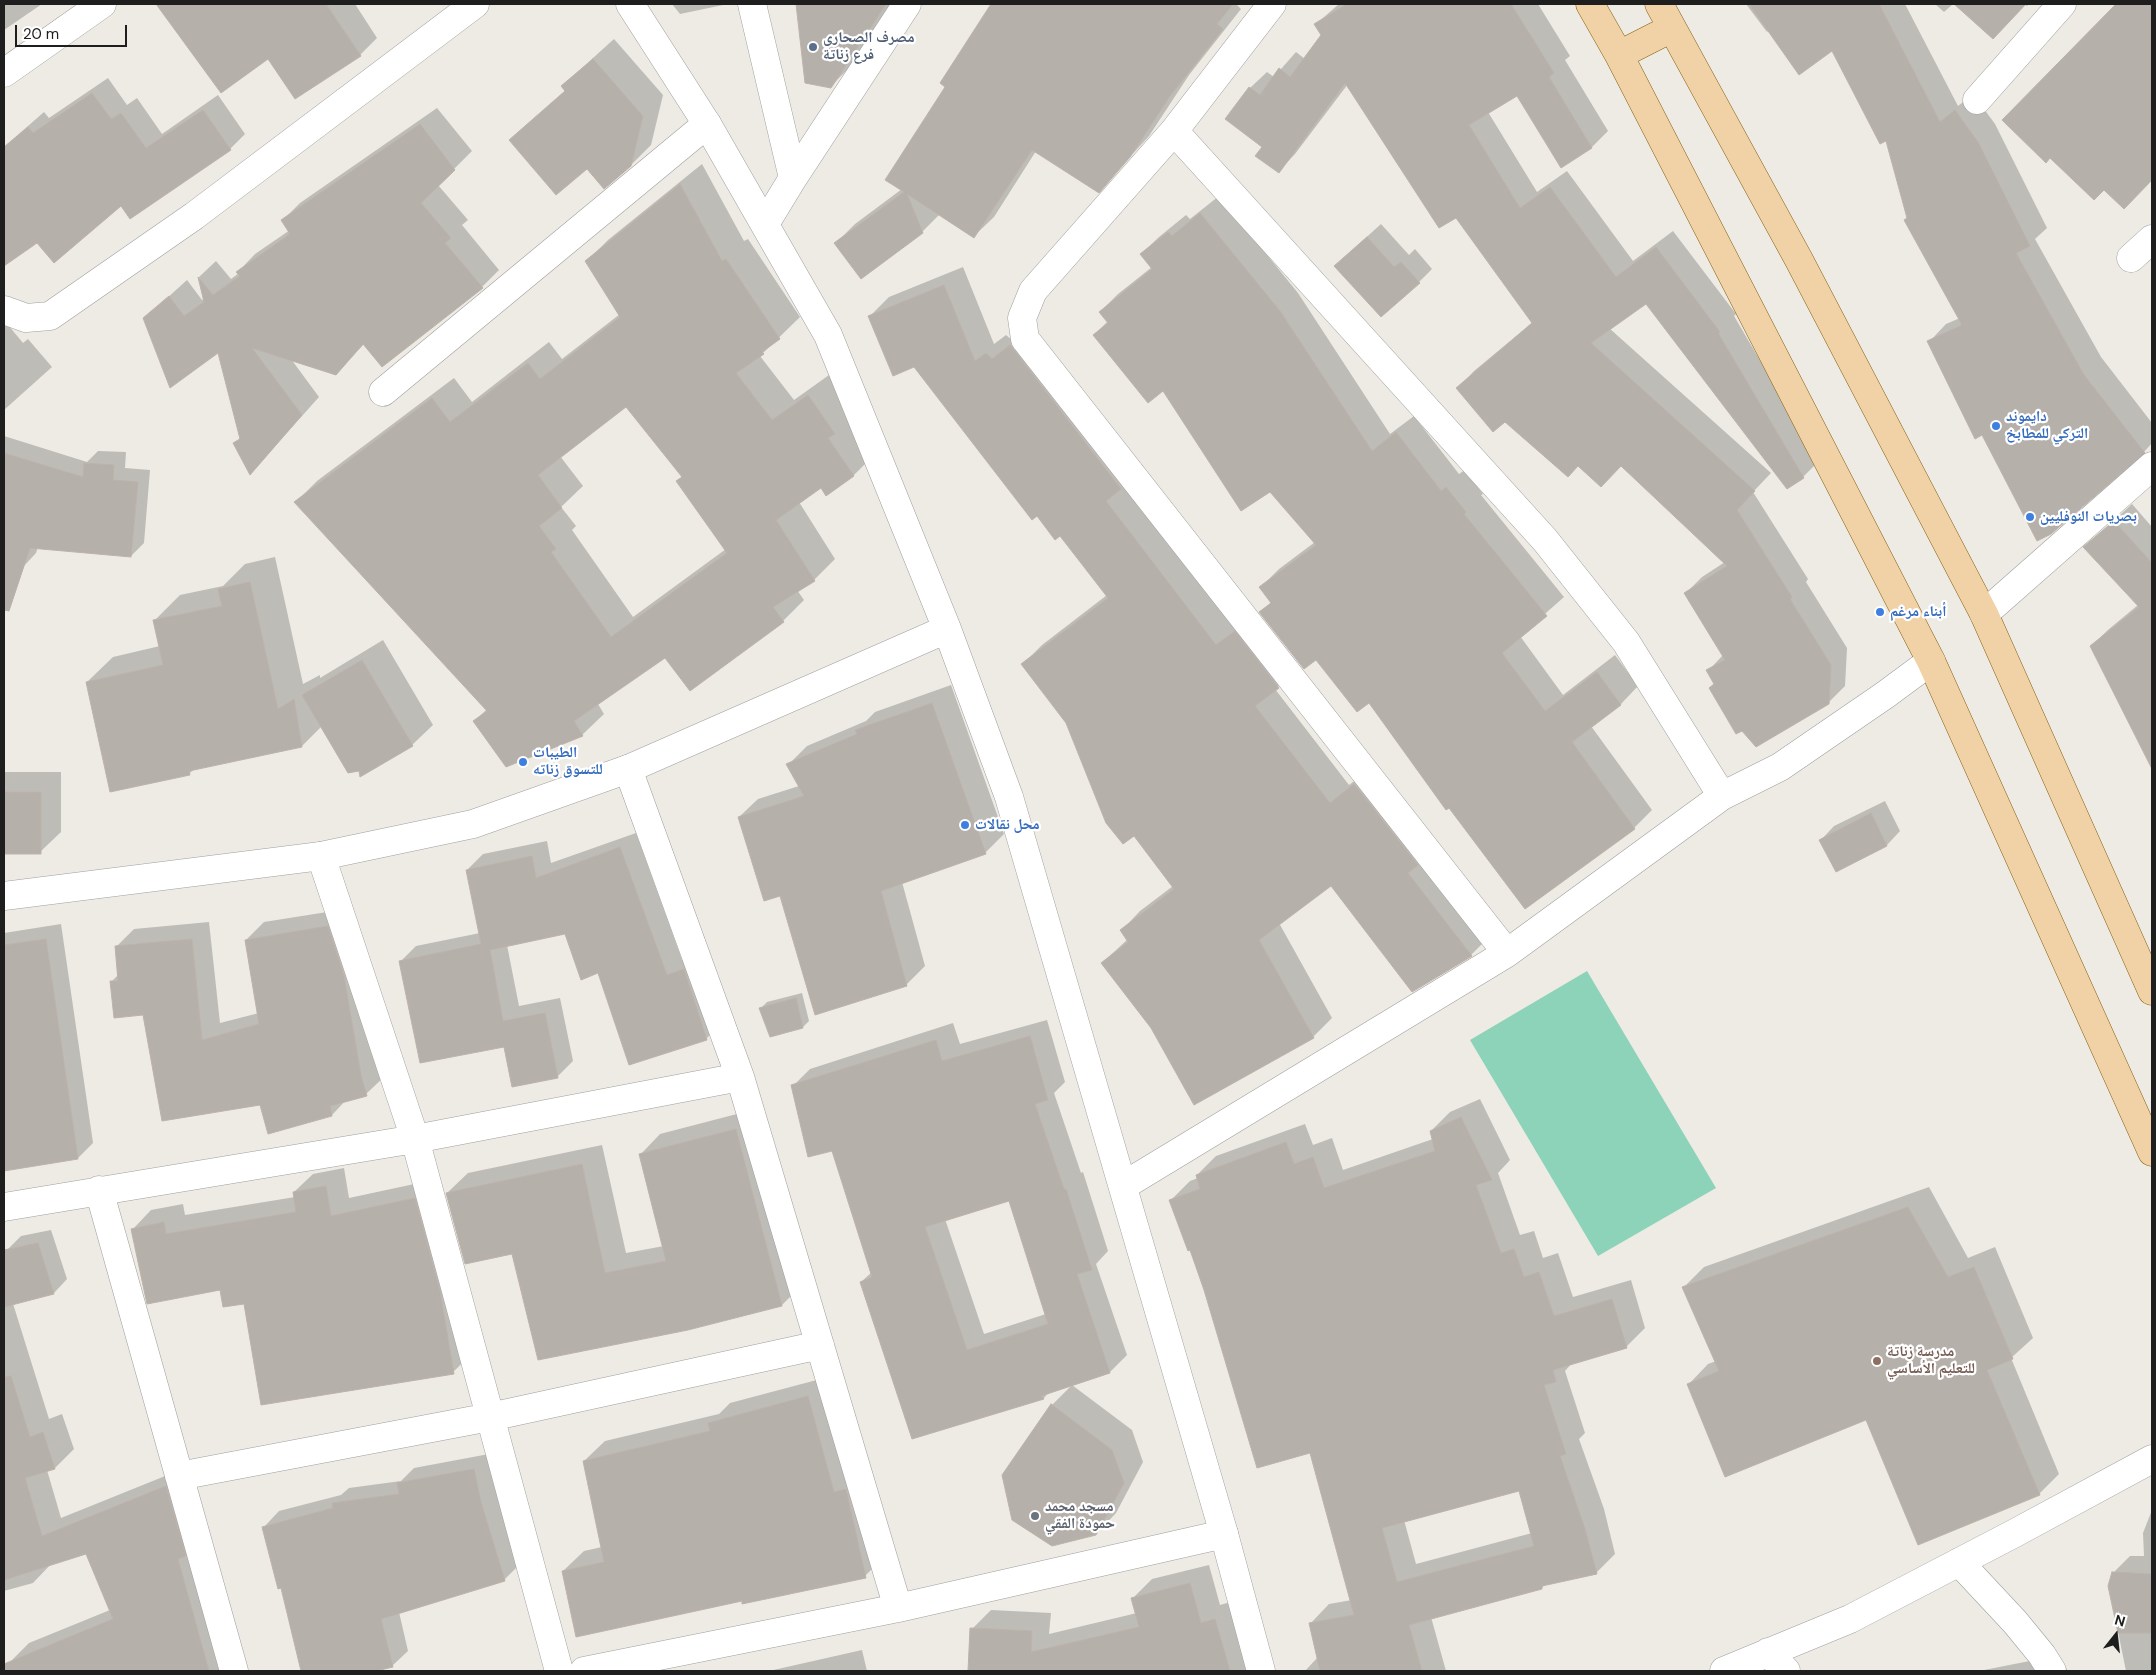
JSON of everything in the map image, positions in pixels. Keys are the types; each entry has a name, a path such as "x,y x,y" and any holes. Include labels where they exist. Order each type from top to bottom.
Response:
{"main road":[{"path":"1590,4 1619,55 1931,661 2152,1152"},
{"path":"1659,4 1799,260 1984,614 2152,992"},
{"path":"1619,55 1672,28"}],"street":[{"path":"4,73 102,4"},
{"path":"4,310 26,318 50,316 194,216 475,4"},
{"path":"630,4 708,124 828,335 947,629 1009,797 1224,1534 1261,1671"},
{"path":"752,4 793,178"},
{"path":"765,224 907,4"},
{"path":"1272,4 1174,131 1033,291 1022,318 1024,339 1507,953"},
{"path":"1977,100 2062,4"},
{"path":"383,392 708,124"},
{"path":"1174,131 1545,540 1626,642 1722,796"},
{"path":"2131,258 2152,239"},
{"path":"1984,614 2152,466"},
{"path":"4,896 320,856 474,824 628,769 947,629"},
{"path":"1123,1186 1507,953 1722,796 1780,767 1931,661"},
{"path":"628,769 740,1077 898,1608"},
{"path":"320,856 415,1139 559,1671"},
{"path":"4,1207 415,1139 740,1077"},
{"path":"99,1190 234,1671"},
{"path":"179,1476 490,1417 820,1345"},
{"path":"1724,1671 1777,1662 1850,1618 2152,1459"},
{"path":"584,1671 631,1666 1224,1534"},
{"path":"1959,1562 2015,1622 2042,1655 2052,1671"}],"green space":[{"path":"1587,971 1716,1188 1598,1256 1470,1040"}],"building":[{"path":"156,4 326,4 361,56 295,99 268,59 221,93"},
{"path":"796,4 886,4 831,88 805,83"},
{"path":"991,4 1233,4 1217,24 1223,29 1170,96 1130,157 1099,193 1032,150 974,238 907,194 923,233 861,279 834,243 904,192 885,180 945,87 940,83"},
{"path":"1347,4 1511,4 1554,73 1549,77 1592,148 1561,168 1517,96 1469,125 1520,208 1550,187 1616,277 1656,247 1720,332 1718,333 1804,478 1787,489 1646,304 1591,343 1755,491 1737,510 1792,597 1790,599 1831,665 1829,704 1756,747 1742,731 1736,734 1709,688 1714,684 1706,670 1725,660 1684,593 1727,566 1621,466 1601,487 1578,466 1568,477 1505,422 1493,432 1456,388 1532,323 1456,218 1439,228 1345,83 1279,173 1255,156 1262,147 1225,119 1249,87 1260,95 1279,68 1290,77 1321,35 1314,24"},
{"path":"1749,4 1879,4 1940,122 1955,110 1978,142 2030,246 2016,253 2084,375 2145,453 2051,534 2037,541 1982,435 1975,439 1927,341 1962,325 1904,220 1907,218 1886,141 1880,144 1832,51 1799,75"},
{"path":"1954,4 2026,4 1993,39"},
{"path":"2116,4 2152,4 2152,180 2124,209 2104,190 2094,200 2050,158 2046,163 2002,120"},
{"path":"593,59 643,116 631,166 604,189 587,169 556,195 509,140 565,91 561,86"},
{"path":"92,93 111,119 121,113 146,148 203,110 231,150 130,219 121,206 54,263 37,243 4,266 4,147 28,127 33,133"},
{"path":"420,124 455,170 421,203 451,238 445,243 483,288 382,367 363,344 336,375 252,348 302,415 250,475 233,443 240,439 218,353 170,388 143,318 169,296 184,316 204,302 198,277 213,295 240,276 236,272 290,234 281,220"},
{"path":"680,184 722,261 726,259 780,339 762,352 764,354 736,373 772,420 808,395 835,434 828,438 854,476 826,496 821,488 776,520 815,581 773,607 784,622 690,691 665,658 574,721 583,736 506,767 473,721 487,711 294,502 432,398 450,422 528,363 540,379 620,317 585,261","holes":["626,407 682,477 676,481 727,553 611,637 551,552 556,549 539,526 562,508 538,475"]},
{"path":"1200,213 1280,311 1372,451 1396,432 1441,491 1446,487 1466,512 1464,514 1547,616 1502,653 1545,711 1597,672 1621,705 1572,742 1635,829 1525,909 1449,808 1446,810 1369,703 1357,712 1316,660 1304,669 1259,612 1271,603 1259,587 1316,545 1270,492 1241,511 1163,391 1148,403 1093,335 1108,323 1099,312 1152,269 1140,254 1168,232 1172,236"},
{"path":"1367,237 1394,267 1401,262 1420,283 1381,317 1334,266"},
{"path":"944,285 975,361 986,353 992,359 1010,345 1121,489 1106,501 1216,645 1235,631 1279,688 1255,706 1330,803 1354,784 1418,865 1408,873 1472,956 1412,992 1331,886 1259,940 1314,1038 1194,1105 1151,1028 1101,963 1128,942 1120,930 1174,889 1134,836 1123,844 1106,823 1066,723 1021,664 1108,598 1060,536 1055,540 1037,516 1032,520 914,367 893,376 868,316"},
{"path":"4,453 83,477 84,463 114,465 113,480 138,482 131,557 30,548 9,611 4,610"},
{"path":"2114,521 2152,563 2152,769 2090,646 2139,607 2083,547"},
{"path":"250,582 278,709 294,699 302,747 189,771 190,775 110,792 86,682 163,665 153,620 222,606 218,589"},
{"path":"362,660 413,746 360,777 359,771 348,773 302,695"},
{"path":"932,703 986,854 881,891 907,986 815,1015 780,896 764,901 738,817 804,796 786,764 857,734 855,730"},
{"path":"4,792 41,792 41,854 4,854"},
{"path":"1871,813 1887,846 1836,872 1819,840"},
{"path":"620,847 667,975 684,969 707,1040 629,1065 598,973 581,980 565,934 490,950 503,1021 545,1013 558,1078 512,1087 504,1047 420,1063 399,961 481,944 466,870 532,856 536,878"},
{"path":"328,926 344,976 361,1075 367,1096 330,1106 332,1116 268,1134 260,1105 162,1121 143,1015 114,1018 110,981 118,981 115,946 192,939 202,1040 259,1024 245,940"},
{"path":"46,939 78,1159 4,1171 4,945"},
{"path":"796,998 803,1028 770,1037 759,1008"},
{"path":"1030,1036 1048,1100 1035,1104 1064,1189 1066,1189 1092,1270 1077,1274 1110,1373 1041,1396 1044,1399 912,1439 860,1282 872,1277 832,1151 808,1157 791,1085 936,1040 942,1061","holes":["1009,1201 1048,1324 967,1350 925,1227"]},
{"path":"1461,1117 1492,1180 1476,1185 1501,1253 1514,1249 1524,1277 1539,1272 1554,1316 1612,1299 1627,1348 1553,1370 1556,1382 1544,1385 1566,1454 1560,1456 1585,1529 1597,1574 1542,1586 1542,1589 1409,1625 1422,1671 1320,1671 1309,1623 1354,1615 1310,1453 1257,1468 1204,1290 1169,1200 1200,1189 1196,1175 1286,1142 1294,1164 1313,1157 1324,1188 1435,1151 1430,1131","holes":["1519,1491 1534,1546 1397,1582 1382,1528"]},
{"path":"736,1129 782,1306 688,1330 538,1360 512,1254 465,1264 446,1193 582,1164 605,1273 666,1261 639,1154"},
{"path":"326,1186 331,1216 415,1198 440,1291 454,1374 261,1405 244,1304 223,1307 220,1290 147,1304 131,1229 164,1222 166,1234 296,1212 293,1192"},
{"path":"1908,1207 1948,1277 1974,1267 2013,1359 1987,1370 2040,1495 1918,1545 1866,1420 1725,1477 1687,1384 1719,1371 1682,1287"},
{"path":"38,1243 54,1294 4,1307 4,1250"},
{"path":"11,1376 30,1437 43,1432 55,1469 25,1478 42,1536 166,1486 186,1556 178,1559 209,1671 4,1671 4,1664 113,1619 86,1554 4,1580 4,1377"},
{"path":"808,1396 834,1492 846,1489 866,1578 742,1604 742,1601 576,1637 562,1571 604,1562 583,1461 710,1431 708,1423"},
{"path":"1051,1404 1112,1450 1124,1483 1096,1535 1052,1546 1012,1520 1002,1475"},
{"path":"474,1469 481,1502 505,1581 381,1619 393,1667 376,1671 301,1671 281,1588 278,1589 262,1527 333,1508 332,1503 399,1494 397,1483"},
{"path":"2112,1572 2152,1574 2152,1633 2118,1633 2108,1586"},
{"path":"1190,1583 1201,1623 1215,1619 1230,1671 968,1671 970,1628 1032,1631 1031,1652 1139,1627 1131,1598"}],"place":[{"name":"مصرف الصحارى فرع زناتة","path":"813,47"},
{"name":"دايموند التركي للمطابخ","path":"1996,426"},
{"name":"بصريات النوفليين","path":"2030,517"},
{"name":"أبناء مرغم","path":"1880,612"},
{"name":"الطيبات للتسوق زناته","path":"523,762"},
{"name":"محل نقالات","path":"965,825"},
{"name":"مدرسة زناتة للتعليم الأساسي","path":"1877,1361"},
{"name":"مسجد محمد حمودة الفقي","path":"1035,1516"}]}
